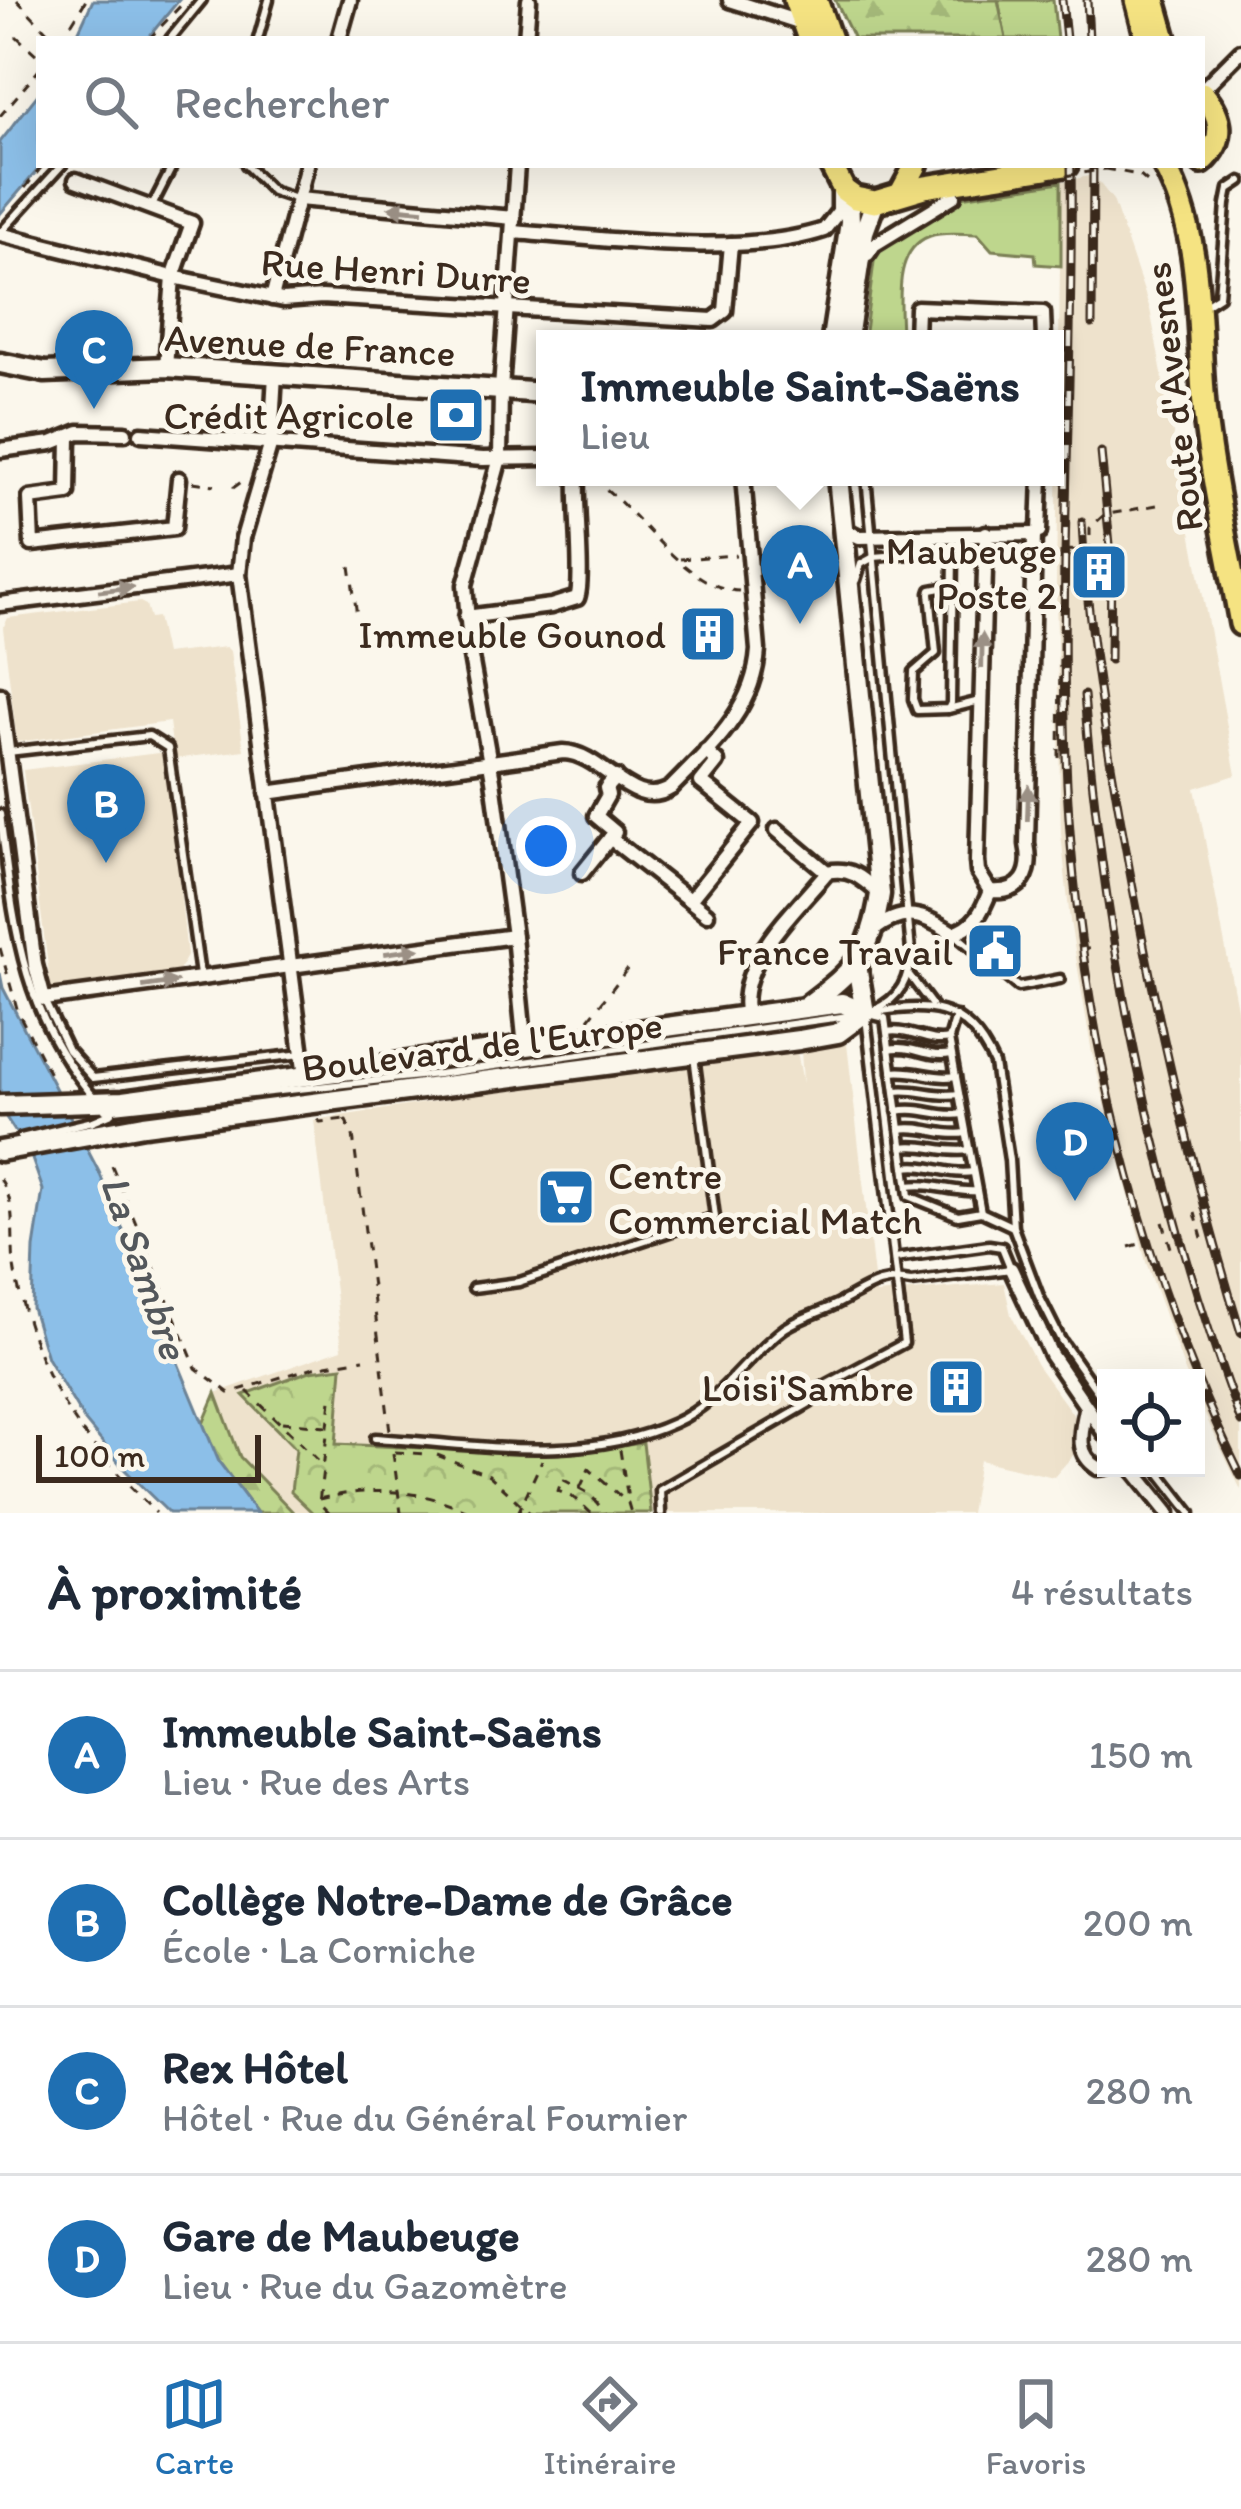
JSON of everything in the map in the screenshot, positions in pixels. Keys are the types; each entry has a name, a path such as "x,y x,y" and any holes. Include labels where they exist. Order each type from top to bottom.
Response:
{"main road":[{"path":"795,0 806,31"},
{"path":"816,0 829,36"},
{"path":"1141,0 1148,36"},
{"path":"1154,0 1164,36"},
{"path":"1205,157 1220,130 1207,86"},
{"path":"852,330 864,232 913,168"},
{"name":"Route d'Avesnes","path":"1166,168 1189,226 1207,430 1232,526 1241,624"},
{"path":"1189,226 1196,168"},
{"path":"829,330 842,187 888,198 1054,171"},
{"name":"Avenue de France","path":"0,363 45,372 166,367 536,392"},
{"path":"807,1005 857,965 873,932 880,894 839,486"},
{"path":"857,965 865,1013"},
{"path":"0,1110 95,1112 807,1005 842,1003 865,1013"},
{"name":"Boulevard de l'Europe","path":"95,1112 694,1052 838,1033 865,1013"},
{"path":"0,1148 95,1112"}],"street":[{"path":"340,36 350,0"},
{"path":"526,36 529,0"},
{"path":"730,0 806,31"},
{"path":"1207,86 1241,51"},
{"path":"272,298 306,168"},
{"path":"517,168 500,458 465,585 525,1048"},
{"path":"76,180 192,223 173,278 166,367"},
{"path":"298,200 730,244 808,236 832,224 842,187"},
{"path":"868,254 874,245 954,196"},
{"name":"Rue Henri Durre","path":"0,233 272,298 713,320 725,311 730,244"},
{"path":"916,330 916,308 1043,313 1044,330"},
{"path":"275,374 271,443 243,538 239,574 305,1077"},
{"path":"0,450 79,431 125,433"},
{"path":"141,434 536,458"},
{"path":"68,437 68,493 30,498 32,544 173,528 179,479"},
{"path":"466,617 577,598 581,588 575,531 580,486"},
{"path":"267,793 574,752 593,759 635,792 662,794 706,751 752,689 758,650 744,486"},
{"path":"845,530 859,537 1034,534 1039,532 1041,486"},
{"path":"986,533 977,861 990,891"},
{"path":"990,891 1014,889 1028,876 1030,866 1034,534"},
{"path":"0,604 239,574"},
{"path":"0,695 35,965 44,999 514,936"},
{"path":"690,900 752,823 700,782 717,762 706,751"},
{"path":"582,873 615,832 596,816 608,795 606,788 616,777"},
{"path":"777,830 827,872"},
{"path":"610,838 707,914"},
{"path":"746,1017 748,972 827,872 845,869 880,894"},
{"path":"873,932 908,913 930,918 953,933 980,916 990,891"},
{"path":"1011,1269 1051,1355 1097,1423"},
{"path":"1086,1409 1080,1441 1084,1458 1097,1467"},
{"path":"1139,1477 1168,1513"}],"lane":[{"path":"172,36 202,0"},
{"path":"259,36 269,0"},
{"path":"0,233 59,168"},
{"path":"152,208 172,168"},
{"path":"249,168 272,191 298,200"},
{"path":"1199,308 1219,296 1226,204 1229,190 1241,181"},
{"path":"853,330 874,219 888,198"},
{"path":"865,1013 889,1003 909,975 908,913 867,486"},
{"path":"948,709 950,533"},
{"path":"852,601 857,571 874,557 949,551"},
{"path":"952,586 931,590 936,652 914,672 913,699 917,710 924,712 981,701"},
{"path":"7,752 149,736 168,748 200,979"},
{"path":"0,814 14,924 28,986 95,1112 438,1074 934,1006"},
{"path":"953,933 1018,987 1060,980"},
{"path":"909,975 934,1006 956,1016 978,1037 994,1064 1009,1160 1013,1227 1061,1340 1097,1392"},
{"path":"44,999 68,1050 93,1078 302,1054"},
{"path":"791,1026 807,1005"},
{"path":"865,1013 885,1018 910,1196 958,1216 981,1212 1013,1227"},
{"path":"661,1513 660,1490 810,1403 820,1388 904,1343 865,1013"},
{"path":"956,1016 949,1039 981,1212"},
{"path":"887,1031 901,1029 940,1041 949,1039"},
{"path":"889,1049 903,1046 935,1058 951,1054"},
{"path":"472,1288 519,1282 715,1217 694,1052"},
{"path":"892,1072 911,1070 938,1079 956,1076"},
{"path":"895,1091 914,1089 940,1097 959,1094"},
{"path":"898,1111 917,1107 944,1117 962,1114"},
{"path":"900,1129 920,1126 948,1136 966,1133"},
{"path":"902,1147 920,1144 949,1154 969,1150"},
{"path":"905,1167 925,1164 954,1175 973,1172"},
{"path":"908,1186 928,1183 957,1193 977,1191"},
{"path":"375,1438 548,1448 619,1439 676,1422 702,1407 789,1325 868,1285 1011,1269 1002,1247 989,1245 895,1258"},
{"path":"1163,1477 1191,1513"}],"path":[{"path":"17,0 51,36"},
{"path":"64,36 86,0"},
{"path":"152,36 186,0"},
{"path":"16,36 36,54"},
{"path":"0,116 36,74"},
{"path":"25,188 41,168"},
{"path":"1054,171 1105,169 1138,175 1159,193"},
{"path":"179,479 215,485"},
{"path":"600,486 679,559 728,590 753,591"},
{"path":"1059,758 1061,550 1090,551 1090,528 1105,515 1162,504"},
{"path":"679,559 750,554"},
{"path":"350,566 362,651"},
{"path":"1110,946 1127,944"},
{"path":"0,948 18,1012 52,1080"},
{"path":"1080,950 1095,948"},
{"path":"582,1040 590,1018 632,964"},
{"path":"345,1119 352,1135 400,1513"},
{"path":"112,1166 196,1369 229,1393 314,1366 364,1359"},
{"path":"0,1179 10,1195 15,1273 43,1369 66,1411 156,1513"},
{"path":"1195,1214 1202,1238"},
{"path":"1163,1222 1171,1248"},
{"path":"1129,1246 1143,1243"},
{"path":"246,1390 323,1465"},
{"path":"329,1513 319,1499 331,1400"},
{"path":"278,1421 328,1426"},
{"path":"619,1439 628,1513"},
{"path":"518,1513 548,1448"},
{"path":"393,1452 466,1463 489,1475 530,1513"},
{"path":"580,1488 589,1469 628,1503"},
{"path":"591,1513 576,1498 558,1491 562,1479 580,1488 605,1513"},
{"path":"319,1499 398,1491 428,1496 472,1513"}],"shaded area":[{"path":"1093,175 1113,200 1150,309 1236,775 1195,788 1241,1029 1241,1490 1205,1415 1205,1369 1184,1369 1146,1262 1092,1053 1070,921 1061,833 1056,590 1057,486 1064,486 1064,330 1059,330 1061,182"},
{"path":"140,602 150,618 157,617 165,654 226,647 230,651 244,750 174,759 169,722 17,742 3,628 8,618"},
{"path":"166,752 187,956 177,974 51,990 23,770"},
{"path":"847,1044 876,1294 1004,1283 1011,1315 1037,1365 1077,1420 1076,1452 1054,1477 979,1460 970,1513 294,1513 240,1457 216,1393 342,1349 314,1120 796,1046 803,1083 801,1050"}],"green space":[{"path":"835,0 998,0 1005,36 853,36"},
{"path":"998,0 1053,0 1057,36 1005,36"},
{"path":"1061,182 1061,266 1036,264 1035,254 992,250 978,234 930,236 918,243 904,266 901,330 865,330 875,254 961,197"},
{"path":"342,1367 336,1444 558,1454 643,1443 651,1513 313,1513 291,1492 296,1449 243,1395 310,1371"},
{"path":"216,1393 240,1457 294,1513 257,1513 219,1462 203,1424"}],"water":[{"path":"93,0 179,0 149,36 76,36"},
{"path":"36,97 39,168 0,214 0,142"},
{"path":"0,973 3,988 99,1172 219,1462 257,1513 169,1513 84,1420 47,1358 32,1308 43,1190 31,1156 0,1108"}],"railway":[{"path":"1062,0 1066,36"},
{"path":"1087,0 1089,36"},
{"path":"1071,168 1065,707 1067,784 1084,962 1119,1139 1143,1226 1171,1311 1241,1476"},
{"path":"1092,324 1093,168"},
{"path":"1101,452 1111,555 1110,660"},
{"path":"1082,522 1103,714 1146,956 1189,1145 1241,1333"},
{"path":"1084,695 1105,882 1137,1064 1182,1243 1241,1422"}],"place":[{"name":"Rex Hôtel","path":"94,409"},
{"name":"Crédit Agricole","path":"456,415"},
{"name":"Maubeuge Poste 2","path":"1099,572"},
{"name":"Immeuble Saint-Saëns","path":"800,624"},
{"name":"Immeuble Gounod","path":"708,634"},
{"name":"Collège Notre-Dame de Grâce","path":"106,863"},
{"name":"France Travail","path":"995,951"},
{"name":"Centre Commercial Match","path":"566,1197"},
{"name":"Gare de Maubeuge","path":"1075,1201"},
{"name":"Loisi'Sambre","path":"956,1387"}],"water label":[{"name":"La Sambre","path":"145,1267"}]}
